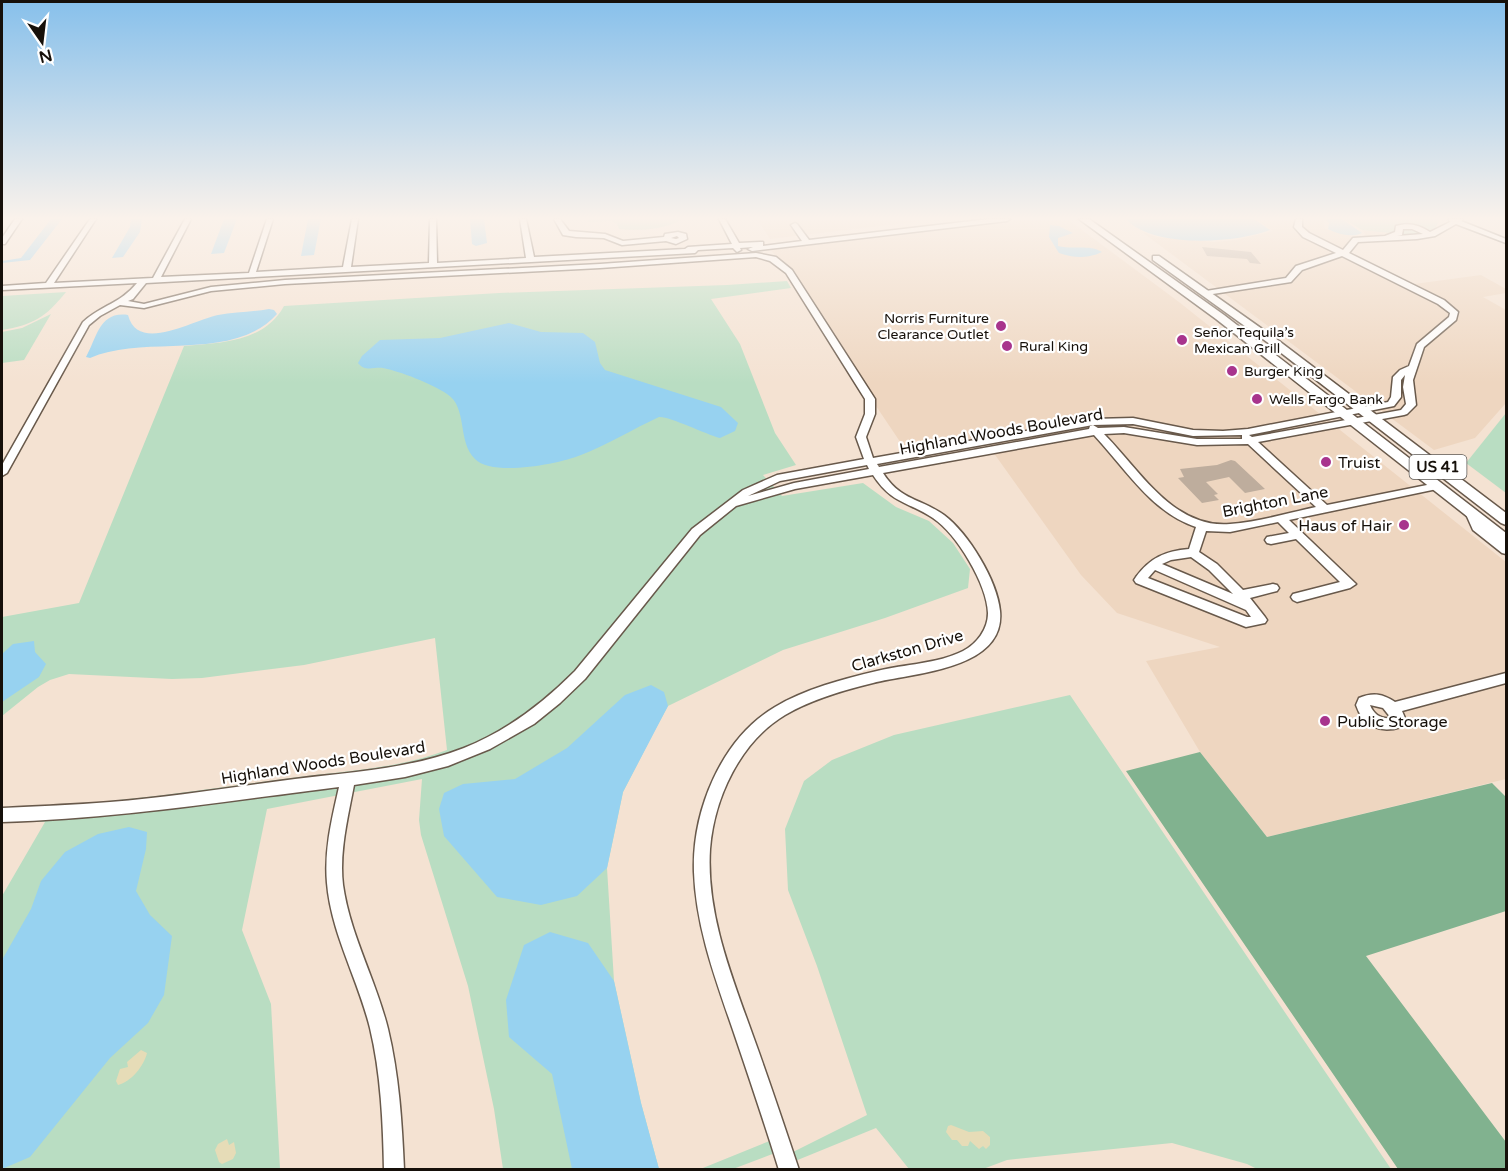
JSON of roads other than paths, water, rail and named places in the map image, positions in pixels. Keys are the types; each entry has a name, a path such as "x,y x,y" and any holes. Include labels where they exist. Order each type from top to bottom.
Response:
{"main road":[{"name":"US 41","path":"1160,274 1344,413 1506,540"},
{"name":"US 41","path":"1179,274 1506,520"}],"street":[{"path":"49,285 57,274"},
{"path":"156,279 159,274"},
{"path":"2,288 261,274"},
{"name":"Clarkston Drive","path":"121,303 144,306 211,290 285,282 454,274"},
{"name":"Clarkston Drive","path":"789,1170 708,923 703,853 708,818 716,791 725,771 743,744 758,727 779,712 798,702 873,677 960,657 978,648 990,632 993,623 993,604 987,586 955,533 940,518 890,490 874,466 861,442 861,436 872,410 870,399 791,274"},
{"path":"1206,292 1288,280 1294,274"},
{"path":"1382,274 1440,302 1454,312 1453,318 1420,346 1418,361 1412,368"},
{"path":"2,473 86,324 97,314 121,303 134,293 144,280"},
{"name":"Highland Woods Boulevard","path":"2,815 132,808 411,770 452,758 500,738 551,704 580,675 696,532 727,507 778,490 874,466 1088,422 1125,420 1202,434 1241,433 1385,406 1395,401 1395,379 1412,368"},
{"name":"Highland Woods Boulevard","path":"874,466 1097,431 1135,431 1197,442 1250,441 1397,415 1411,405 1408,384 1412,368"},
{"name":"Brighton Lane","path":"1088,422 1168,509 1184,520 1202,527 1230,528 1437,486"},
{"path":"1241,433 1325,509"},
{"path":"1470,512 1477,527 1506,550"},
{"path":"1280,518 1350,585 1297,597"},
{"path":"1193,553 1202,527"},
{"path":"1272,540 1298,535"},
{"path":"1193,553 1209,563 1242,595 1261,620 1246,622 1140,580 1167,555 1193,553"},
{"path":"1154,566 1251,607"},
{"path":"1242,595 1273,588"},
{"path":"1393,708 1506,678"},
{"path":"348,779 337,835 335,883 341,914 365,980 383,1047 392,1120 393,1170"}],"water":[{"path":"274,310 277,314 259,329 237,338 213,343 112,351 90,358 86,357 100,327 111,317 118,315 128,315 134,326 143,332 154,333 167,332 218,315"},
{"path":"509,323 541,332 583,333 595,342 600,363 605,370 721,407 738,423 735,431 720,438 671,419 659,417 581,455 542,465 496,467 475,459 469,452 458,407 447,394 407,375 383,368 366,368 358,363 362,356 380,340 440,338"},
{"path":"34,641 35,652 46,664 39,677 2,702 2,654 13,644"},
{"path":"651,685 664,692 668,706 623,792 607,868 577,896 541,905 497,897 444,836 439,809 444,793 463,784 515,779 567,748 625,695"},
{"path":"129,827 147,832 146,849 136,891 150,915 172,936 164,995 148,1023 110,1058 30,1157 2,1169 2,960 31,909 41,881 65,852 98,834"},
{"path":"550,932 588,943 614,981 641,1103 659,1169 572,1169 552,1074 509,1037 506,1000 524,945"}],"place":[{"name":"Norris Furniture Clearance Outlet","path":"1001,326"},
{"name":"Señor Tequila’s Mexican Grill","path":"1182,340"},
{"name":"Rural King","path":"1007,346"},
{"name":"Burger King","path":"1232,371"},
{"name":"Wells Fargo Bank","path":"1257,399"},
{"name":"Truist","path":"1326,462"},
{"name":"Haus of Hair","path":"1404,525"},
{"name":"Public Storage","path":"1325,721"}]}
